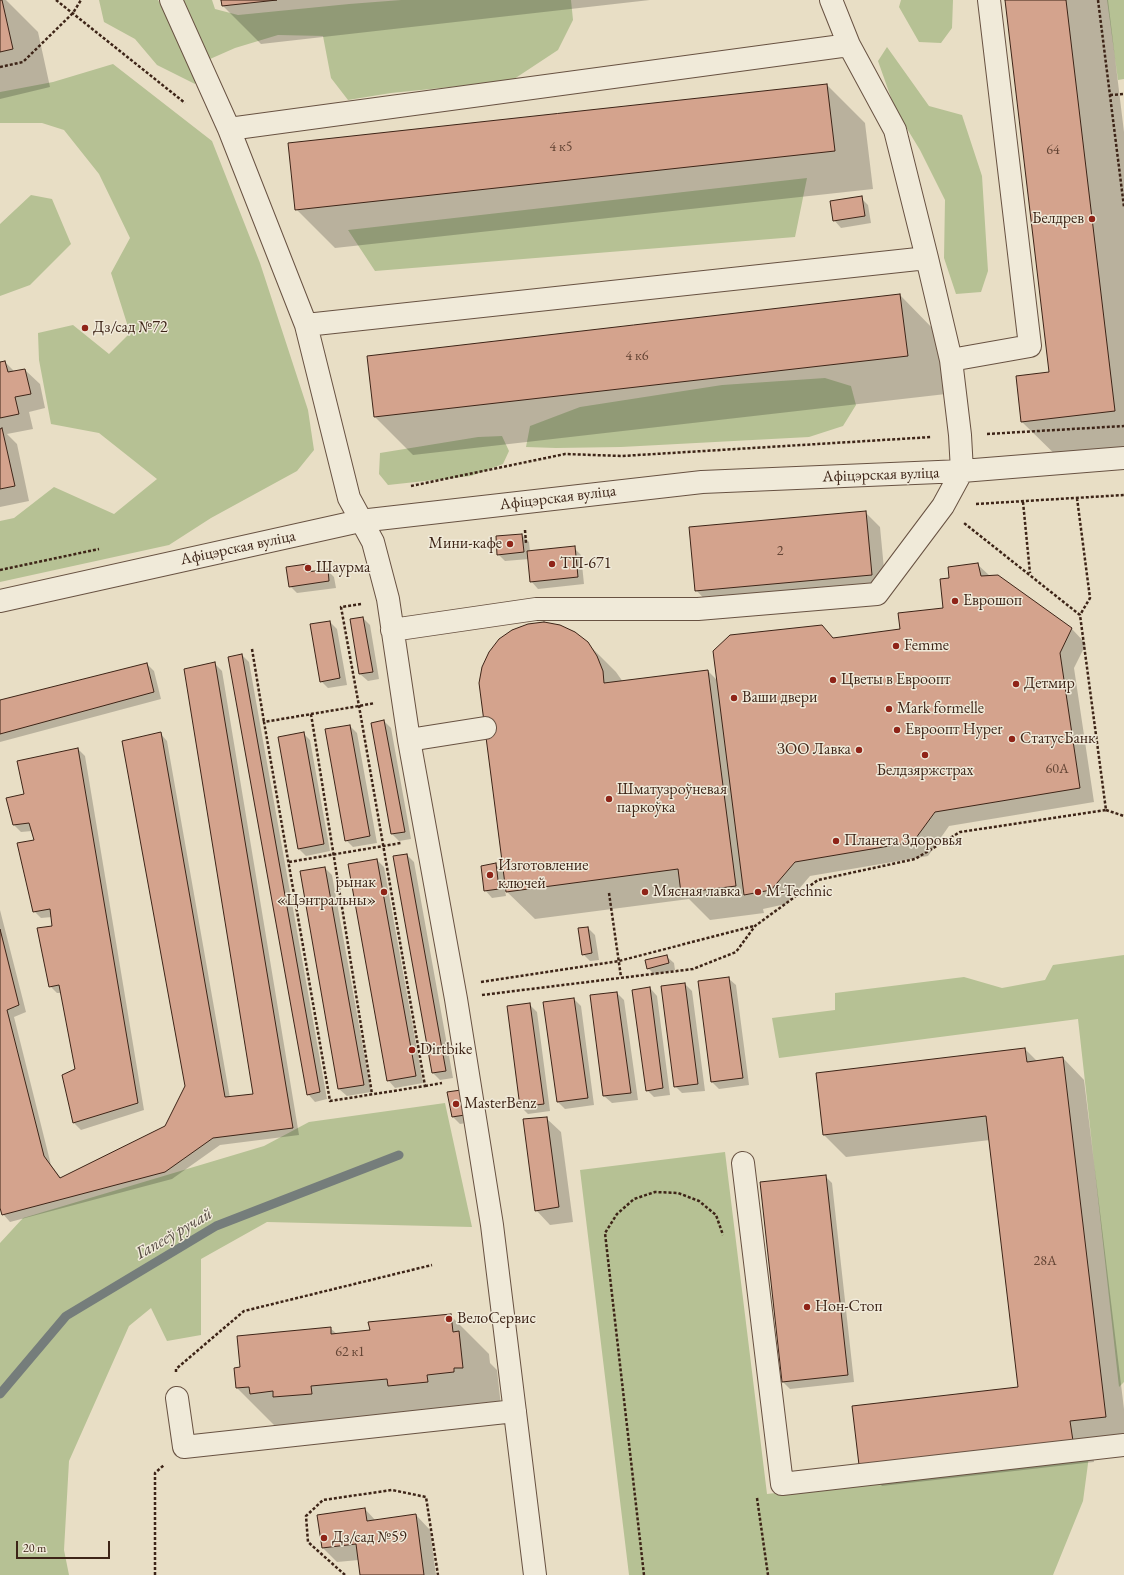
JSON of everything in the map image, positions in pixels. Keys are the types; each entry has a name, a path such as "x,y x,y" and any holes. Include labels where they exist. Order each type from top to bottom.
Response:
{"street":[{"path":"171,0 229,129 306,324 349,498 360,521 373,542 388,599 402,699 456,999 492,1225 535,1575"},
{"path":"392,630 536,609 698,609 877,594 944,506 962,471 960,435 951,360 895,130 849,45 831,0"},
{"path":"951,360 1030,346 989,0"},
{"path":"229,129 849,45"},
{"path":"306,324 927,258"},
{"name":"Афіцэрская вуліца","path":"0,601 360,521 702,482 962,471 1124,458"},
{"path":"409,740 485,728"},
{"path":"743,1163 782,1484 1124,1445"},
{"path":"177,1398 184,1447 515,1412"}],"path":[{"path":"56,0 191,107"},
{"path":"0,67 23,62 73,13 81,0"},
{"path":"1098,0 1124,207"},
{"path":"1110,95 1124,94"},
{"path":"1077,498 1090,598 1080,615 1106,810"},
{"path":"1023,502 1030,574"},
{"path":"944,506 1080,615"},
{"path":"252,649 330,1101 425,1086 341,607 388,599"},
{"path":"264,722 402,699"},
{"path":"311,714 372,1094"},
{"path":"456,999 693,968 736,952 755,926 818,880 915,859 960,832 1106,810 1124,816"},
{"path":"289,862 403,843"},
{"path":"608,893 621,977"},
{"path":"479,982 619,961 755,926"},
{"path":"644,1575 605,1233 617,1214 634,1199 655,1192 678,1193 699,1201 716,1215"},
{"path":"177,1398 176,1369 244,1311 432,1265"},
{"path":"155,1575 155,1473 184,1447"},
{"path":"345,1575 308,1542 306,1516 323,1500 392,1490 426,1497 438,1575"}],"green space":[{"path":"99,0 158,0 200,76 195,84 157,65 135,39 104,22"},
{"path":"180,0 212,0 215,9 238,15 401,0 571,0 573,20 558,50 511,81 391,93 348,100 331,78 323,36 278,35 235,48 210,59"},
{"path":"901,0 953,0 952,28 941,43 919,42 899,7"},
{"path":"1107,0 1124,0 1124,79 1118,80"},
{"path":"887,47 929,106 962,115 982,176 988,271 981,292 956,294 944,258 945,200 920,150 895,109 878,61"},
{"path":"113,64 212,141 260,263 308,410 314,450 297,471 211,518 169,545 0,582 0,521 14,518 54,487 114,514 157,479 99,433 51,424 39,360 38,333 73,325 109,354 130,333 111,273 130,238 99,174 64,130 42,123 0,123 0,92 53,82"},
{"path":"807,178 795,237 375,271 348,230"},
{"path":"31,195 52,199 71,244 30,285 0,296 0,224"},
{"path":"825,378 851,386 856,405 843,426 809,437 621,447 526,447 530,426 580,407 722,385"},
{"path":"502,436 509,451 503,464 471,476 388,485 379,474 380,453 478,437"},
{"path":"1124,955 1124,1382 1119,1387 1078,1019 779,1058 772,1018 835,1010 835,993 964,977 1002,988 1045,980 1053,965"},
{"path":"445,1103 472,1227 267,1222 201,1259 201,1335 167,1341 151,1308 129,1326 69,1461 64,1550 69,1575 0,1575 0,1243 23,1218 264,1146 309,1122"},
{"path":"725,1152 767,1494 1089,1456 1083,1501 1053,1575 629,1575 580,1170"}],"building":[{"path":"0,0 2,0 13,49 0,52"},
{"path":"221,0 277,0 222,6"},
{"path":"1005,0 1066,0 1115,411 1021,422 1016,376 1049,372"},
{"path":"827,84 835,151 295,210 288,143"},
{"path":"862,196 865,216 833,221 830,201"},
{"path":"900,294 908,356 374,417 367,356"},
{"path":"5,361 8,372 25,369 31,394 15,397 19,414 0,418 0,362"},
{"path":"2,428 15,486 0,489 0,429"},
{"path":"866,511 872,575 695,591 689,527"},
{"name":"Мини-кафе","path":"522,534 524,552 497,555 496,536"},
{"name":"ТП-671","path":"575,546 578,577 530,582 527,551"},
{"name":"Евроопт Hyper","path":"978,563 981,576 998,575 1072,628 1060,653 1080,788 935,812 913,842 795,862 771,890 744,895 713,651 730,635 822,625 833,638 900,629 898,613 943,608 940,579 949,578 948,567"},
{"path":"307,564 308,572 328,569 329,581 289,587 286,567"},
{"path":"363,617 373,672 359,674 350,619"},
{"path":"330,621 340,678 320,682 310,624"},
{"name":"Шматузроўневая паркоўка","path":"544,622 560,625 575,632 588,642 597,656 603,671 604,683 708,670 736,886 681,893 678,869 506,892 479,683 482,667 489,652 499,639 512,630 528,624"},
{"path":"242,654 320,1092 307,1095 228,657"},
{"path":"215,662 293,1128 213,1138 165,1172 2,1215 0,1208 0,929 19,1005 7,1010 44,1156 60,1178 165,1126 185,1086 122,741 161,732 225,1097 253,1094 184,669"},
{"path":"147,663 154,692 0,734 0,700"},
{"path":"384,720 405,832 391,834 371,723"},
{"path":"350,725 370,836 345,841 325,729"},
{"path":"304,732 324,844 298,849 278,737"},
{"path":"78,748 138,1103 73,1123 62,1075 75,1069 59,985 49,987 37,928 52,926 50,909 33,912 17,843 34,840 29,823 13,825 6,798 24,794 17,761"},
{"path":"407,854 446,1071 432,1073 393,856"},
{"path":"377,859 416,1076 387,1081 348,864"},
{"name":"Изготовление ключей","path":"496,863 499,889 484,891 481,866"},
{"path":"325,867 364,1085 338,1089 300,871"},
{"path":"588,927 592,953 582,955 578,928"},
{"path":"667,955 669,963 647,969 645,960"},
{"path":"729,977 743,1078 711,1082 698,981"},
{"path":"685,983 698,1084 674,1087 661,986"},
{"path":"650,987 663,1088 646,1091 632,990"},
{"path":"617,992 631,1093 603,1096 590,995"},
{"path":"574,998 588,1098 557,1102 543,1002"},
{"path":"530,1003 544,1104 520,1107 507,1006"},
{"path":"1025,1048 1027,1062 1063,1057 1106,1417 1070,1421 1073,1441 859,1465 852,1406 1018,1387 986,1116 823,1135 816,1073"},
{"name":"MasterBenz","path":"461,1090 465,1115 452,1117 447,1092"},
{"path":"547,1117 559,1207 535,1211 523,1119"},
{"name":"Нон-Стоп","path":"826,1175 848,1375 782,1382 760,1182"},
{"path":"451,1314 453,1332 459,1331 463,1368 454,1368 454,1372 427,1375 428,1382 388,1386 387,1379 311,1386 312,1394 273,1397 273,1391 250,1394 249,1387 236,1388 234,1368 240,1367 237,1336 331,1327 331,1334 370,1330 368,1322"},
{"path":"365,1508 367,1521 416,1514 424,1575 360,1575 356,1544 322,1548 317,1515"}],"waterway":[{"name":"Гапееў ручай","path":"0,1394 66,1316 216,1226 399,1155"}],"place":[{"name":"Белдрев","path":"1092,219"},
{"name":"Дз/сад №72","path":"85,328"},
{"name":"Мини-кафе","path":"510,544"},
{"name":"ТП-671","path":"552,564"},
{"name":"Шаурма","path":"308,568"},
{"name":"Еврошоп","path":"955,601"},
{"name":"Femme","path":"896,646"},
{"name":"Цветы в Евроопт","path":"833,680"},
{"name":"Детмир","path":"1016,684"},
{"name":"Ваши двери","path":"734,698"},
{"name":"Mark formelle","path":"889,709"},
{"name":"Евроопт Hyper","path":"897,730"},
{"name":"СтатусБанк","path":"1012,739"},
{"name":"ЗОО Лавка","path":"859,750"},
{"name":"Белдзяржстрах","path":"925,755"},
{"name":"Шматузроўневая паркоўка","path":"609,799"},
{"name":"Планета Здоровья","path":"836,841"},
{"name":"Изготовление ключей","path":"490,875"},
{"name":"рынак «Цэнтральны»","path":"384,892"},
{"name":"Мясная лавка","path":"645,892"},
{"name":"M-Technic","path":"758,892"},
{"name":"Dirtbike","path":"412,1050"},
{"name":"MasterBenz","path":"456,1104"},
{"name":"Нон-Стоп","path":"807,1307"},
{"name":"ВелоСервис","path":"449,1319"},
{"name":"Дз/сад №59","path":"324,1538"}]}
